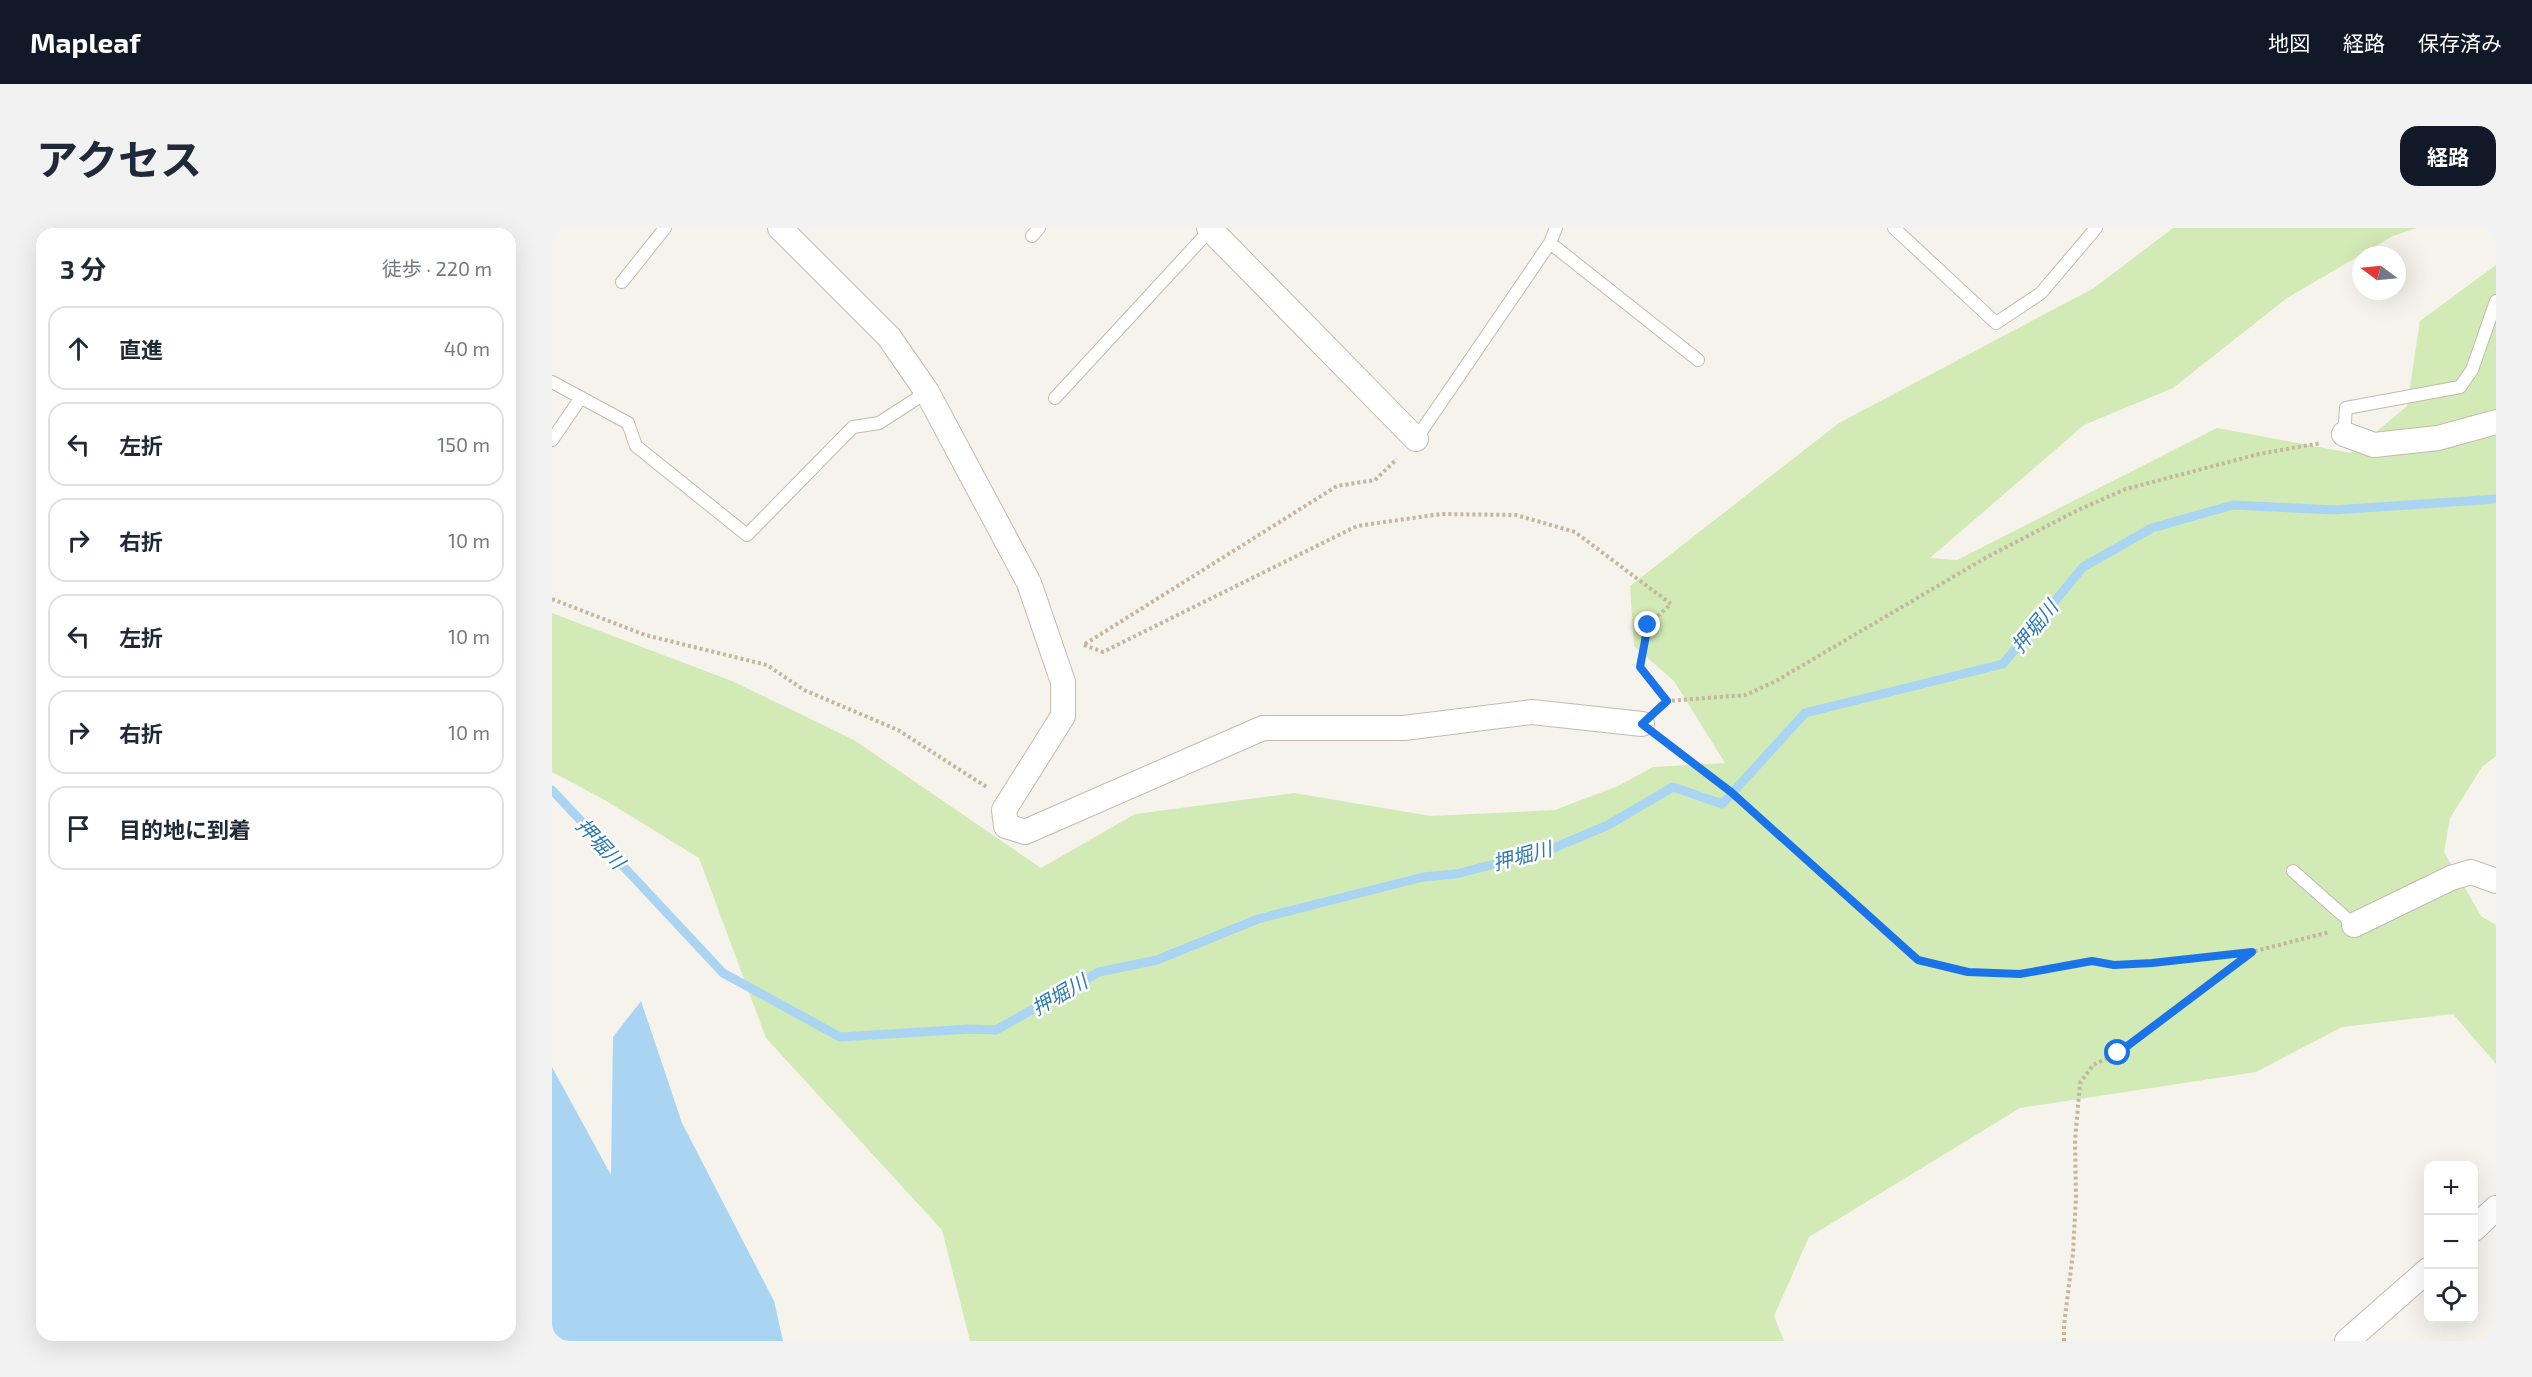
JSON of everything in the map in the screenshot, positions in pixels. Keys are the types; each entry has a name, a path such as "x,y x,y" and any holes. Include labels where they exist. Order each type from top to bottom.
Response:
{"street":[{"path":"780,228 889,337 927,392 1029,583 1063,682 1063,716 1004,810 1006,826 1024,832 1263,729 1404,728 1532,712 1642,724"},
{"path":"1210,229 1416,439"},
{"path":"2344,434 2374,446 2438,438 2496,422"},
{"path":"2354,925 2451,879 2471,872 2496,881"},
{"path":"2478,1225 2496,1208"},
{"path":"2347,1341 2424,1274"}],"lane":[{"path":"622,282 665,228"},
{"path":"1416,439 1550,243 1556,228"},
{"path":"1894,228 1996,323 2041,293 2096,228"},
{"path":"1055,398 1210,229"},
{"path":"1550,243 1698,360"},
{"path":"2344,434 2346,408 2460,387 2472,370 2496,301"},
{"path":"552,382 628,423 636,446 747,535 853,427 879,423 927,392"},
{"path":"552,440 580,399"},
{"path":"2293,871 2354,925"}],"path":[{"path":"2344,434 2315,445 2259,454 2126,489 2078,510 1987,557 1776,681 1746,695 1667,701 1642,724 1731,792 1918,960 1968,972 2020,974 2092,961 2114,965 2152,963 2252,952 2354,925"},
{"path":"1056,663 1337,486 1375,480 1416,439"},
{"path":"1084,645 1103,652 1357,526 1441,514 1516,515 1575,532 1671,604 1648,625 1640,667 1667,701"},
{"path":"552,599 645,635 767,665 804,690 898,730 989,789 1004,810"},
{"path":"2064,1341 2073,1253 2076,1197 2075,1141 2080,1083 2093,1065 2118,1053 2252,952"}],"green space":[{"path":"2173,228 2417,228 2393,236 2376,246 2352,246 2352,260 2287,298 2173,388 2084,425 1930,558 1957,560 2217,428 2351,453 2407,406 2420,321 2496,265 2496,756 2482,767 2450,818 2444,852 2481,916 2496,925 2496,1064 2453,1014 2342,1027 2256,1072 2020,1108 1809,1237 1774,1316 1784,1341 970,1341 942,1230 766,1038 699,858 603,799 552,772 552,613 732,681 854,740 1041,868 1135,814 1294,793 1431,816 1555,810 1618,786 1653,767 1725,763 1674,681 1634,646 1630,586 1839,423 2094,288"}],"water":[{"path":"641,1001 682,1123 774,1301 783,1341 552,1341 552,1067 611,1175 613,1037"}],"waterway":[{"name":"押堀川","path":"552,790 723,973 840,1037 970,1029 996,1030 1099,972 1157,960 1258,919 1423,877 1456,874 1549,850 1608,825 1673,787 1722,804 1805,713 2003,664 2083,567 2152,528 2233,505 2334,510 2496,499"}],"route":[{"path":"1648,625 1640,667 1667,701 1642,724 1731,792 1918,960 1968,972 2020,974 2092,961 2114,965 2152,963 2252,952 2118,1053"}]}
